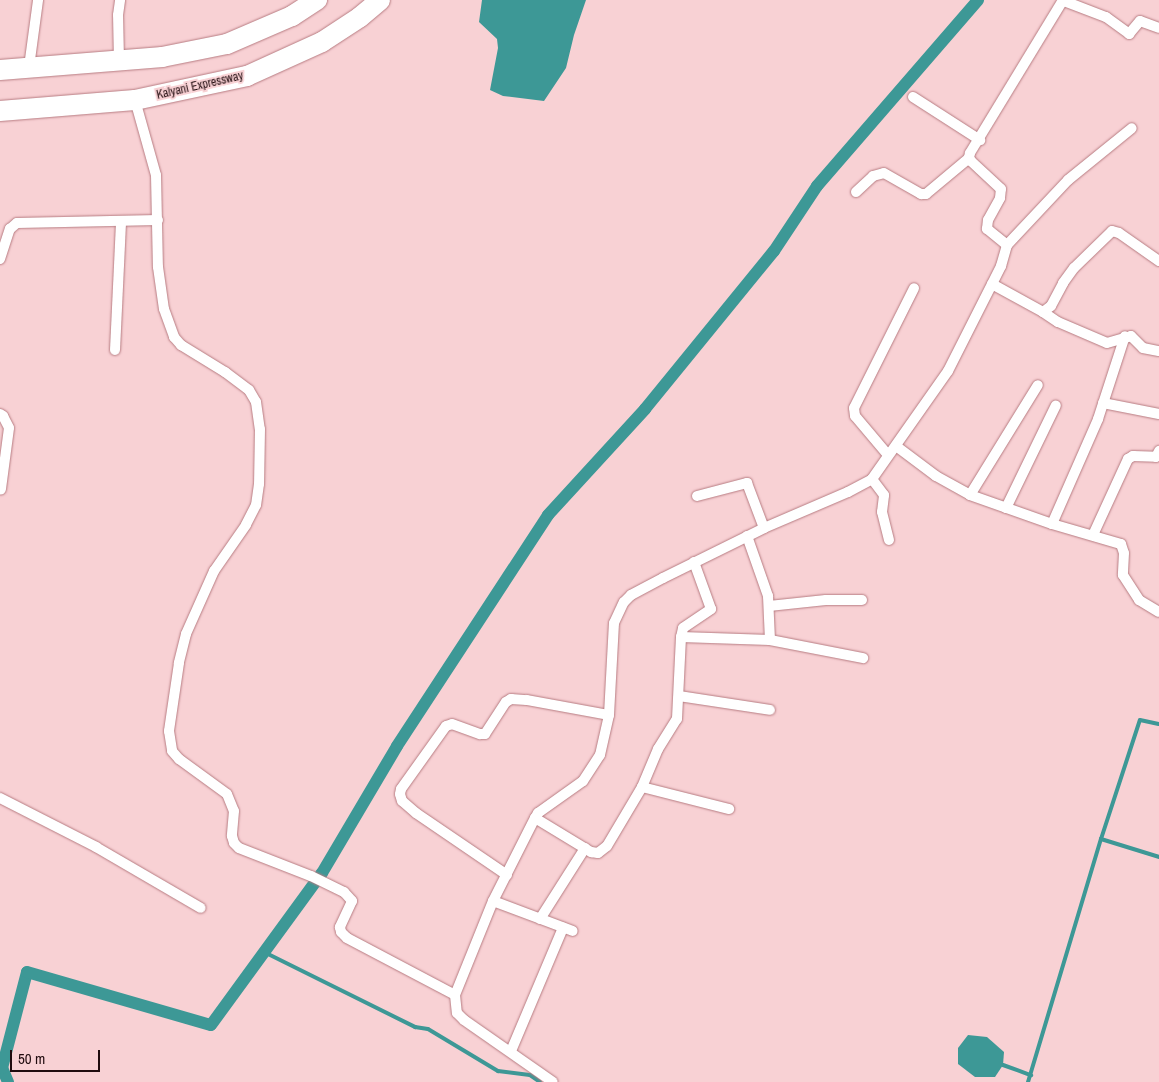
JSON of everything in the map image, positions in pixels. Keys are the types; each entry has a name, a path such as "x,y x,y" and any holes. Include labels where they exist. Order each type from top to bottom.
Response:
{"highway":[{"path":"0,70 162,57 227,44 292,16 317,0"},
{"name":"Kalyani Expressway","path":"0,111 135,100 247,76 322,42 360,17 380,0"}],"street":[{"path":"29,67 38,0"},
{"path":"119,61 118,15 120,0"},
{"path":"856,192 874,176 884,173 921,194 926,194 969,158 1009,86 1063,0 1106,17 1129,34 1140,21 1159,28"},
{"path":"913,97 980,140"},
{"path":"135,100 156,176 160,287 164,309 174,337 182,345 225,372 249,390 256,402 260,429 260,476 256,505 246,525 214,571 186,634 179,663 170,740 172,751 179,759 227,794 234,811 232,836 234,843 239,848 311,876 344,892 352,901 340,927 348,938 455,995"},
{"path":"553,1082 464,1020 457,1013 455,995 493,900 534,818 538,813 583,781 600,755 609,715 614,623 618,611 632,595 694,562 872,479 948,371 992,284 1007,245 1068,180 1132,128"},
{"path":"969,158 999,186 1000,198 988,220 987,229 1007,245"},
{"path":"0,259 14,224 158,220"},
{"path":"115,350 121,222"},
{"path":"1044,312 1051,306 1063,283 1074,268 1110,231 1119,233 1159,261"},
{"path":"992,284 1044,312 1058,322 1107,343 1112,343 1125,336 1134,337 1143,348 1159,351"},
{"path":"888,455 855,416 854,408 914,288"},
{"path":"1052,524 1103,403 1125,336"},
{"path":"970,494 1038,386"},
{"path":"1103,403 1159,414"},
{"path":"1006,508 1056,405"},
{"path":"0,414 4,416 9,428 1,489"},
{"path":"896,446 936,476 970,494 1052,524 1093,535 1123,546 1123,575 1139,600 1159,612"},
{"path":"1093,535 1128,459 1133,456 1156,457 1159,451"},
{"path":"872,479 884,495 882,512 888,540"},
{"path":"697,496 747,483 764,528"},
{"path":"747,536 770,606 770,640"},
{"path":"534,818 594,853 607,846 642,787 658,749 675,724 679,696 683,628 711,607 694,562"},
{"path":"770,606 826,600 862,600"},
{"path":"681,637 770,640 863,658"},
{"path":"679,696 770,710"},
{"path":"507,875 416,813 402,801 401,789 446,726 452,724 485,734 511,699 609,715"},
{"path":"642,787 729,809"},
{"path":"0,798 96,847 201,908"},
{"path":"540,920 585,848"},
{"path":"493,900 568,930 511,1051"}],"water":[{"path":"482,0 586,0 574,35 566,68 544,101 503,96 490,90 498,48 497,39 479,22"},
{"path":"968,1035 987,1037 1004,1052 1003,1065 995,1077 975,1077 958,1064 958,1048"}],"waterway":[{"path":"8,1082 2,1068 27,972 211,1025 322,873 397,746 548,515 645,409 774,251 817,186 978,0"},
{"path":"1028,1082 1101,839 1140,720 1159,724"},
{"path":"1101,839 1159,857"},
{"path":"264,952 415,1027 428,1029 498,1071 530,1075 540,1082"},
{"path":"1003,1065 1031,1075"}]}
